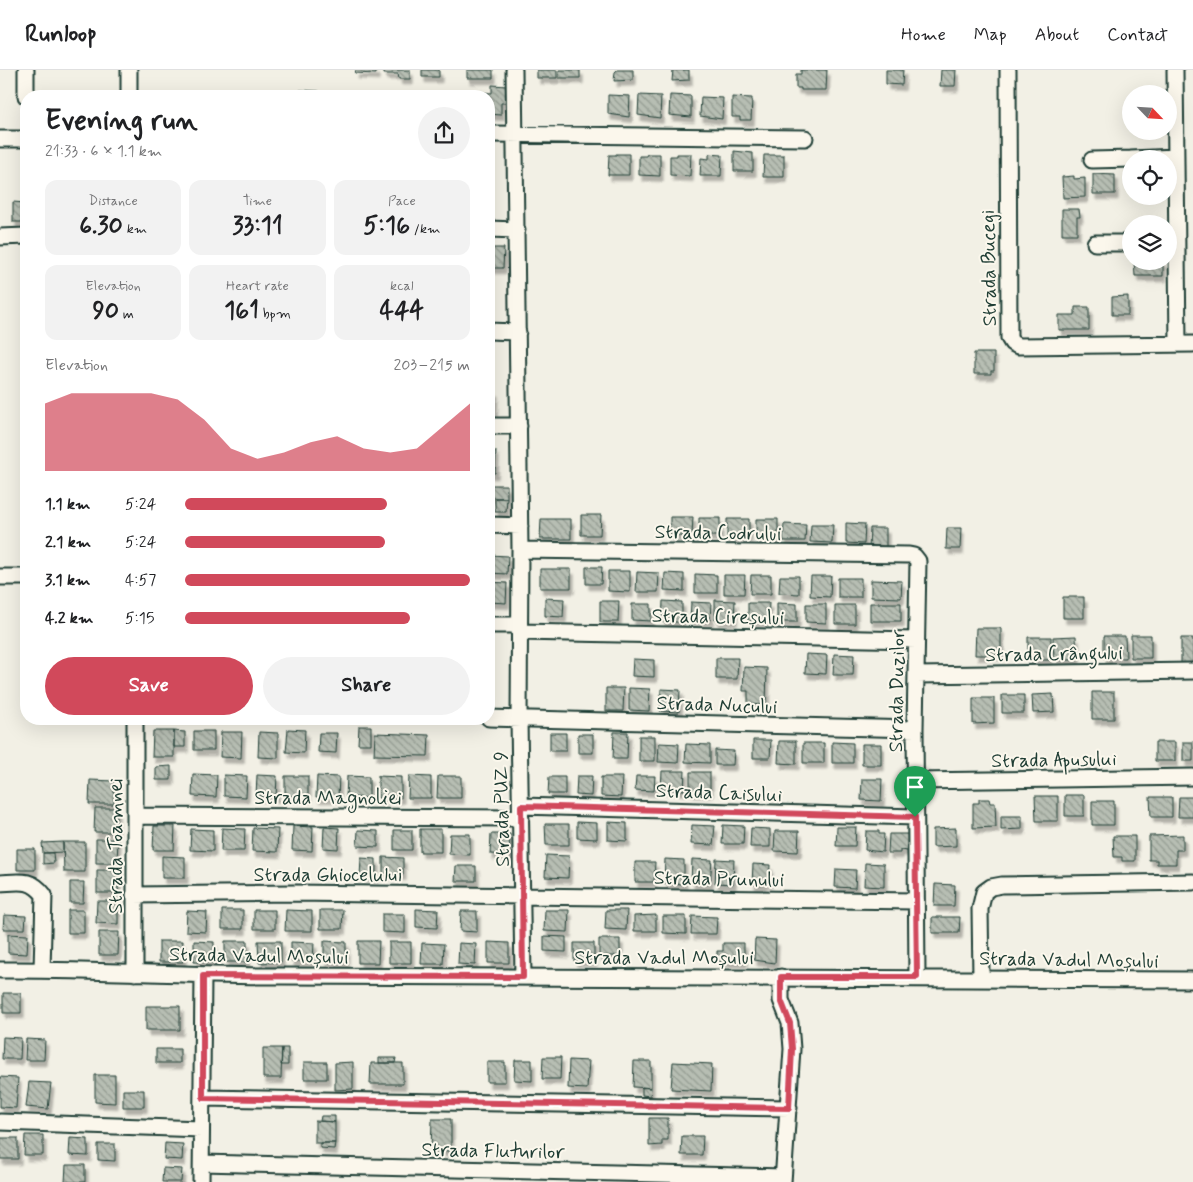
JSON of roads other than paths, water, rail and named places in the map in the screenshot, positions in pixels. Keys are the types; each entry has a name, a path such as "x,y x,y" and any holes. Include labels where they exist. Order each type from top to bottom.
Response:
{"street":[{"path":"26,70 26,90"},
{"path":"129,70 129,90"},
{"name":"Strada PUZ 9","path":"514,70 523,977"},
{"name":"Strada Bucegi","path":"1008,70 1009,338 1012,343 1018,346 1186,344"},
{"path":"1175,70 1176,150"},
{"path":"495,134 805,138"},
{"path":"0,139 20,139"},
{"path":"1092,160 1122,159"},
{"path":"495,229 516,230"},
{"path":"0,237 20,236"},
{"path":"1095,242 1122,243"},
{"path":"1176,270 1186,344"},
{"path":"495,332 518,332"},
{"path":"495,426 519,426"},
{"path":"495,525 520,526"},
{"name":"Strada Codrului","path":"520,550 914,556"},
{"name":"Strada Duzilor","path":"914,556 918,560 915,729 917,977"},
{"path":"0,577 20,577"},
{"name":"Strada Cireșului","path":"495,626 519,628 916,640"},
{"name":"Strada Crângului","path":"916,675 1193,671"},
{"name":"Strada Nucului","path":"495,718 915,729"},
{"name":"Strada Toamnei","path":"135,725 135,973"},
{"name":"Strada Apusului","path":"916,781 1193,777"},
{"name":"Strada Magnoliei","path":"135,816 521,812"},
{"name":"Strada Caisului","path":"521,812 915,817"},
{"path":"0,883 28,882 38,886 44,895 42,970"},
{"path":"981,977 980,909 984,892 991,887 1002,885 1193,882"},
{"name":"Strada Ghiocelului","path":"134,895 294,893 523,895"},
{"name":"Strada Prunului","path":"523,895 916,901"},
{"name":"Strada Vadul Moșului","path":"0,970 203,976 981,977 1193,980"},
{"path":"201,1182 203,976"},
{"path":"781,977 781,1000 790,1023 792,1049 783,1179"},
{"path":"203,1098 789,1108"},
{"path":"0,1122 202,1129"},
{"name":"Strada Fluturilor","path":"202,1163 783,1179"}]}
